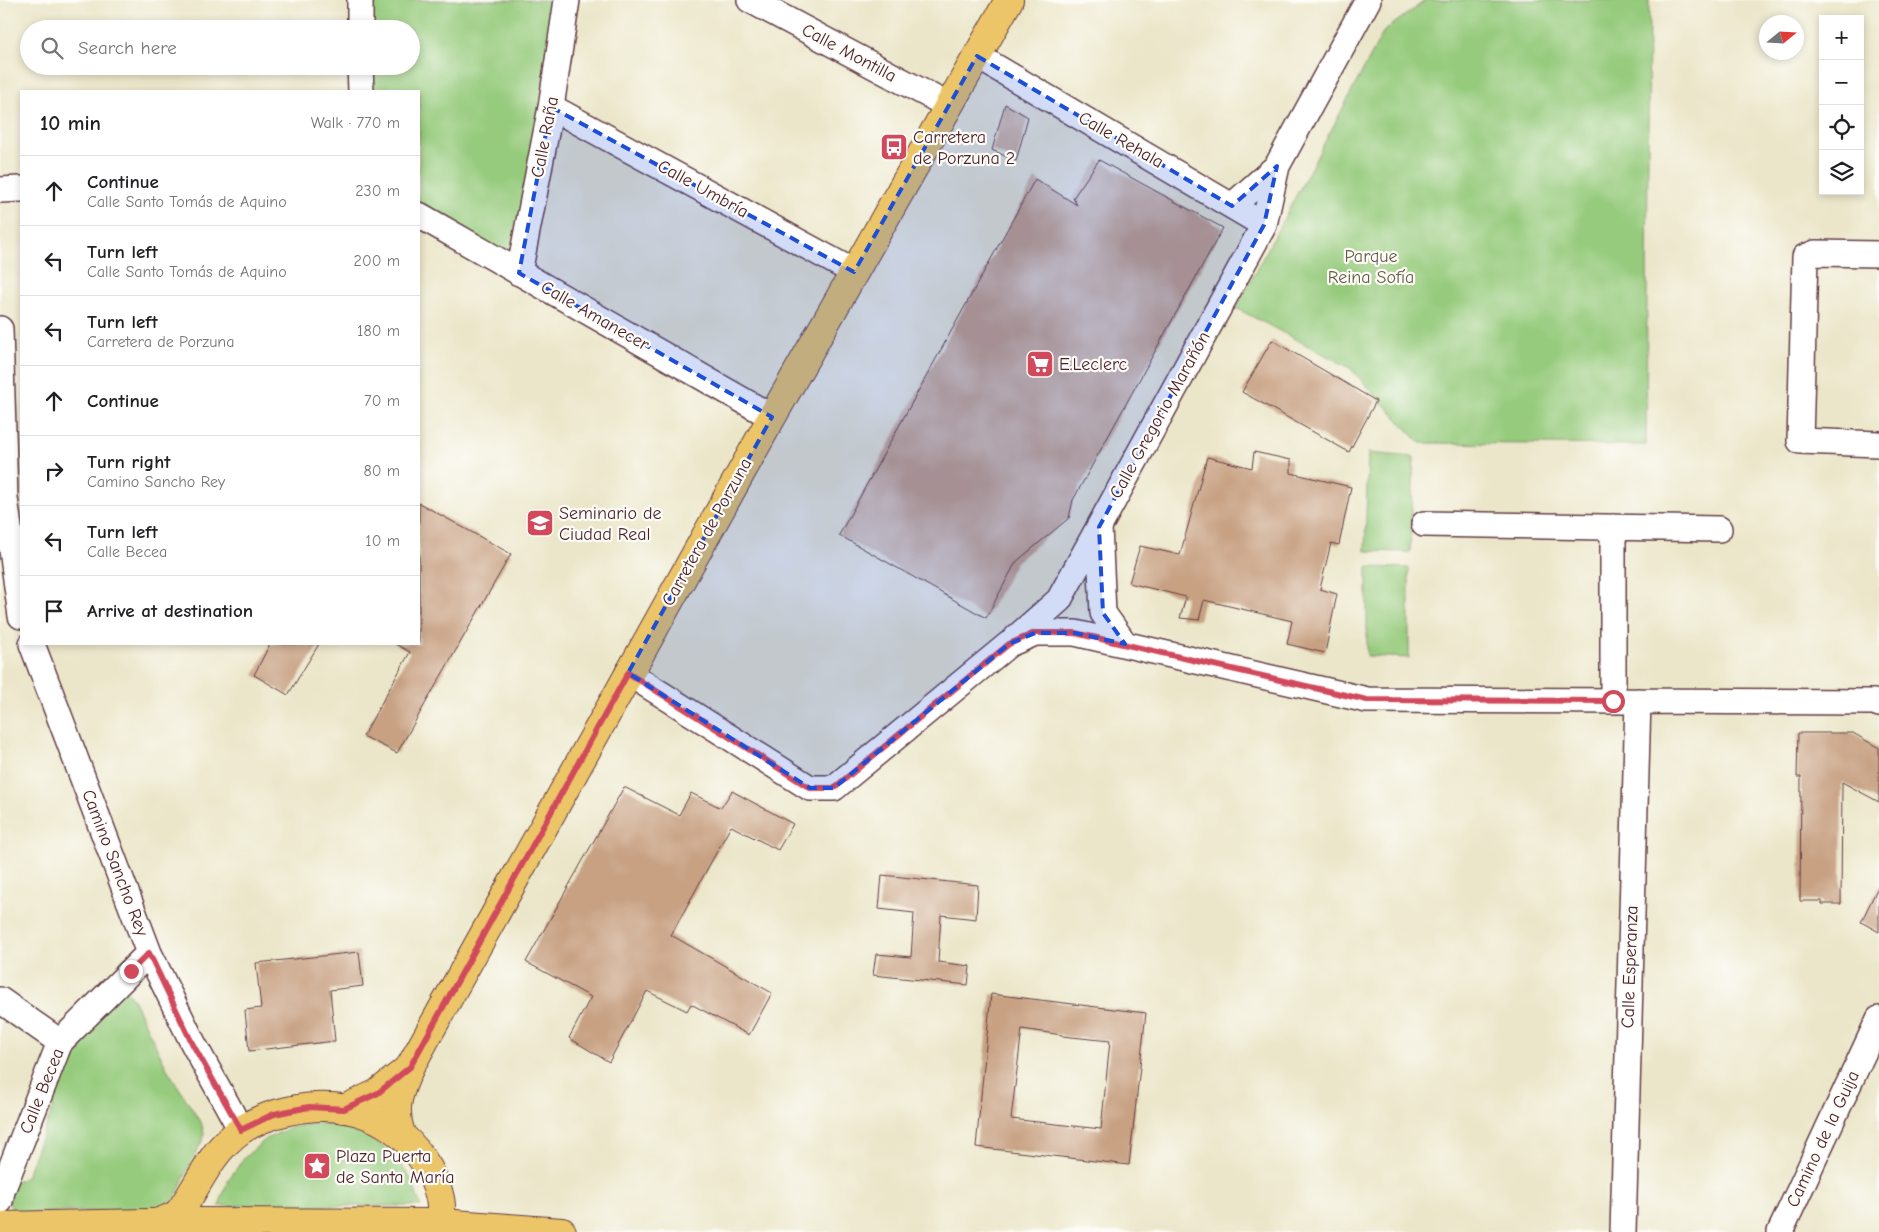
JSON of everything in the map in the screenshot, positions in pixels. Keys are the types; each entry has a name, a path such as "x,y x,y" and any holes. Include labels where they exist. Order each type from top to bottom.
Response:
{"main road":[{"name":"Carretera de Porzuna","path":"401,1134 396,1122 396,1110 400,1090 410,1067 628,673 1009,0"},
{"path":"344,1109 378,1093 410,1067"},
{"path":"157,1223 178,1212 215,1156 241,1130 274,1114 309,1107 344,1109 368,1114 386,1123 401,1134 457,1210 480,1226"},
{"path":"200,1227 196,1214 198,1192 205,1173"},
{"path":"436,1184 442,1212 438,1228"},
{"path":"0,1226 157,1223 200,1227 438,1228 480,1226 562,1232"}],"street":[{"path":"360,0 360,20"},
{"name":"Calle Raña","path":"519,273 552,107 567,0"},
{"name":"Calle Montilla","path":"750,0 949,106"},
{"name":"Calle Gregorio Marañón","path":"1009,644 1059,600 1264,224 1277,166 1368,0"},
{"name":"Calle Rehala","path":"977,56 1264,224"},
{"path":"360,75 361,90"},
{"name":"Calle Umbría","path":"552,107 854,272"},
{"name":"Calle Gregorio Marañón","path":"1232,206 1277,166"},
{"path":"0,190 20,189"},
{"name":"Calle Amanecer","path":"420,216 772,417"},
{"path":"1879,254 1815,253 1804,257 1800,442 1879,444"},
{"path":"0,329 5,498 20,609"},
{"path":"1424,524 1719,529"},
{"path":"1612,527 1613,701"},
{"path":"1099,528 1103,613 1125,644"},
{"path":"628,673 810,788 834,788 1009,644 1035,633 1075,633 1367,700 1874,702 1879,704"},
{"name":"Camino Sancho Rey","path":"32,645 149,953 192,1043 241,1130"},
{"name":"Calle Esperanza","path":"1622,1232 1638,701"},
{"name":"Calle Becea","path":"0,1201 2,1191 60,1042 149,953"},
{"path":"0,1000 60,1042"},
{"name":"Camino de la Guija","path":"1780,1232 1879,1019"}],"highlighted area":[{"path":"977,56 1232,206 1277,166 1264,225 1099,527 1103,613 1125,644 1075,633 1035,633 1009,644 834,788 810,788 628,673 772,417 519,273 551,107 854,272"}],"green space":[{"path":"360,0 565,0 519,273 420,216 420,90 361,90 360,75 420,75 420,20 360,20"},
{"name":"Parque Reina Sofía","path":"1426,0 1649,0 1646,445 1420,443 1350,368 1236,308 1384,31"},
{"path":"1368,453 1414,457 1410,552 1365,551"},
{"path":"1367,567 1409,568 1409,658 1367,656"},
{"path":"122,991 129,993 134,1001 166,1067 202,1125 203,1140 176,1196 164,1210 14,1213 9,1203 13,1183 26,1177 53,1108 47,1096 64,1055"},
{"path":"320,1123 347,1127 373,1139 395,1156 411,1179 421,1206 219,1206 228,1180 245,1157 266,1139 292,1127"}],"building":[{"path":"1005,104 1028,117 1016,161 992,150"},
{"name":"E.Leclerc","path":"1099,160 1223,228 1073,500 1069,518 1016,562 986,618 839,535 1035,179 1077,205 1073,198"},
{"path":"1272,340 1376,401 1349,452 1242,392"},
{"path":"1254,452 1291,460 1291,473 1351,487 1339,545 1331,543 1320,589 1337,594 1325,653 1287,644 1292,621 1204,600 1199,620 1180,618 1186,597 1129,583 1140,546 1180,555 1207,457 1252,468"},
{"path":"420,504 511,554 397,753 363,736 410,652 397,645 420,645"},
{"path":"269,645 318,645 288,695 254,675"},
{"path":"1798,733 1853,733 1879,748 1879,802 1842,782 1841,904 1822,904 1822,901 1800,901 1801,777 1797,777"},
{"path":"624,787 679,815 691,793 721,808 732,791 793,824 778,850 731,826 671,935 772,993 749,1035 691,1004 687,1011 647,991 609,1062 569,1038 591,997 526,962"},
{"path":"882,875 978,885 976,919 941,915 938,962 970,966 968,985 873,975 876,954 911,957 914,913 879,909"},
{"path":"1879,885 1879,932 1861,922"},
{"path":"359,952 363,986 330,990 335,1041 249,1051 245,1010 261,1008 256,963"},
{"path":"991,994 1146,1013 1129,1165 976,1147","holes":["1022,1029 1110,1041 1101,1129 1011,1119"]}],"place":[{"name":"Carretera de Porzuna 2","path":"894,147"},
{"name":"E.Leclerc","path":"1040,364"},
{"name":"Seminario de Ciudad Real","path":"540,523"},
{"name":"Plaza Puerta de Santa María","path":"317,1166"}],"route":[{"path":"131,971 149,953 192,1043 241,1130 274,1114 309,1107 325,1106 344,1109 378,1093 410,1067 628,673 810,788 834,788 1009,644 1035,633 1075,633 1367,700 1613,701"}]}
